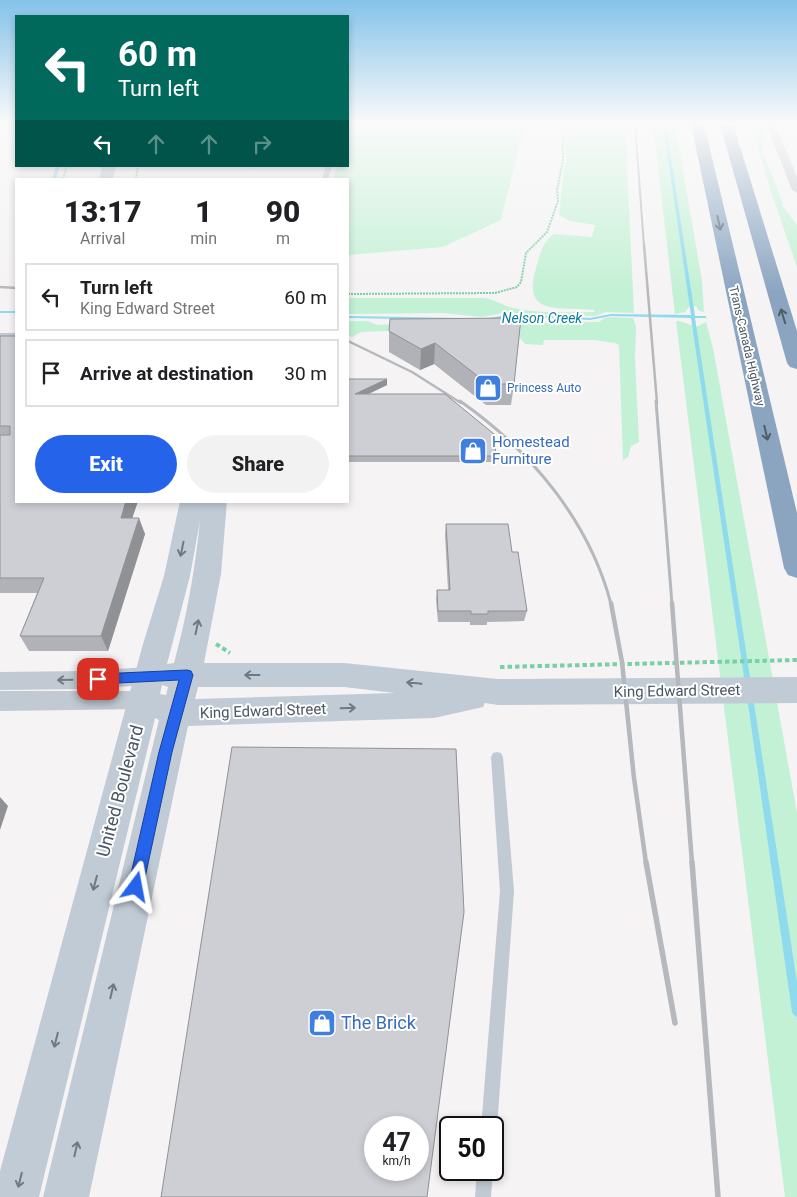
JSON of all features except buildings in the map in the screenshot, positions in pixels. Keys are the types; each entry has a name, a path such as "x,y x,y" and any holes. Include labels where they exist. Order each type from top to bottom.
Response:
{"highway":[{"name":"Trans-Canada Highway","path":"709,180 797,568"},
{"path":"742,180 797,363"},
{"path":"745,180 746,194"}],"main road":[{"name":"United Boulevard","path":"16,1197 146,688 177,576 192,503"},
{"path":"66,1197 166,752 187,675 208,574 215,503"},
{"name":"King Edward Street","path":"146,688 187,675 344,675 797,690"},
{"name":"King Edward Street","path":"146,688 177,713 434,705 498,680"}],"street":[{"name":"King Edward Street","path":"0,681 84,680 146,688"},
{"name":"King Edward Street","path":"0,701 146,688"}],"lane":[{"path":"0,335 15,335"},
{"path":"490,1116 507,890 497,758"},
{"path":"483,1197 484,1181"}],"path":[{"path":"349,294 495,293 517,288 521,282 526,253 547,232 558,201 556,190 558,180"},
{"path":"498,680 797,660"}],"green space":[{"path":"349,180 511,180 501,220 443,247 349,255"},
{"path":"563,180 628,180 634,313 606,312 595,316 502,313 482,317 443,313 349,314 349,298 484,298 509,307 530,311 595,312 594,310 547,306 539,302 534,295 533,284 536,268 542,249 550,237 554,234 592,237 595,225 570,221 559,215"},
{"path":"659,180 685,180 702,281 704,312 699,311 696,306 689,307 685,312 675,314"},
{"path":"767,180 774,180 783,203 782,205 797,225 797,267"},
{"path":"604,318 633,318 636,326 635,360 639,442 631,446 628,457 623,460 619,345 615,343 594,340 544,340 543,345 525,344 519,334 408,330 361,332 352,337 349,336 349,321 367,321 377,325 520,319 546,323 599,322"},
{"path":"676,321 696,326 706,322 713,348 797,813 797,1197 785,1197"}],"waterway":[{"path":"672,180 693,317"},
{"name":"Nelson Creek","path":"0,312 15,312"},
{"name":"Nelson Creek","path":"485,320 512,315 590,319 611,315 693,317"},
{"name":"Nelson Creek","path":"349,317 460,319"},
{"name":"Nelson Creek","path":"693,317 705,317"},
{"path":"693,317 748,684"},
{"path":"750,697 797,1012"}],"railway":[{"path":"639,180 644,246"},
{"path":"644,245 657,403"},
{"path":"0,287 15,288"},
{"path":"349,341 412,372 461,403"},
{"path":"460,401 486,420 510,442 554,489 588,544 601,573 611,604"},
{"path":"656,401 672,604"},
{"path":"611,603 622,662 634,778 646,863"},
{"path":"672,603 692,863"},
{"path":"646,862 675,1023"},
{"path":"692,862 718,1197"}],"place":[{"name":"Princess Auto","path":"488,388"},
{"name":"Homestead Furniture","path":"473,451"},
{"name":"The Brick","path":"322,1023"}],"route":[{"path":"98,679 187,675 166,752 136,887"}]}
